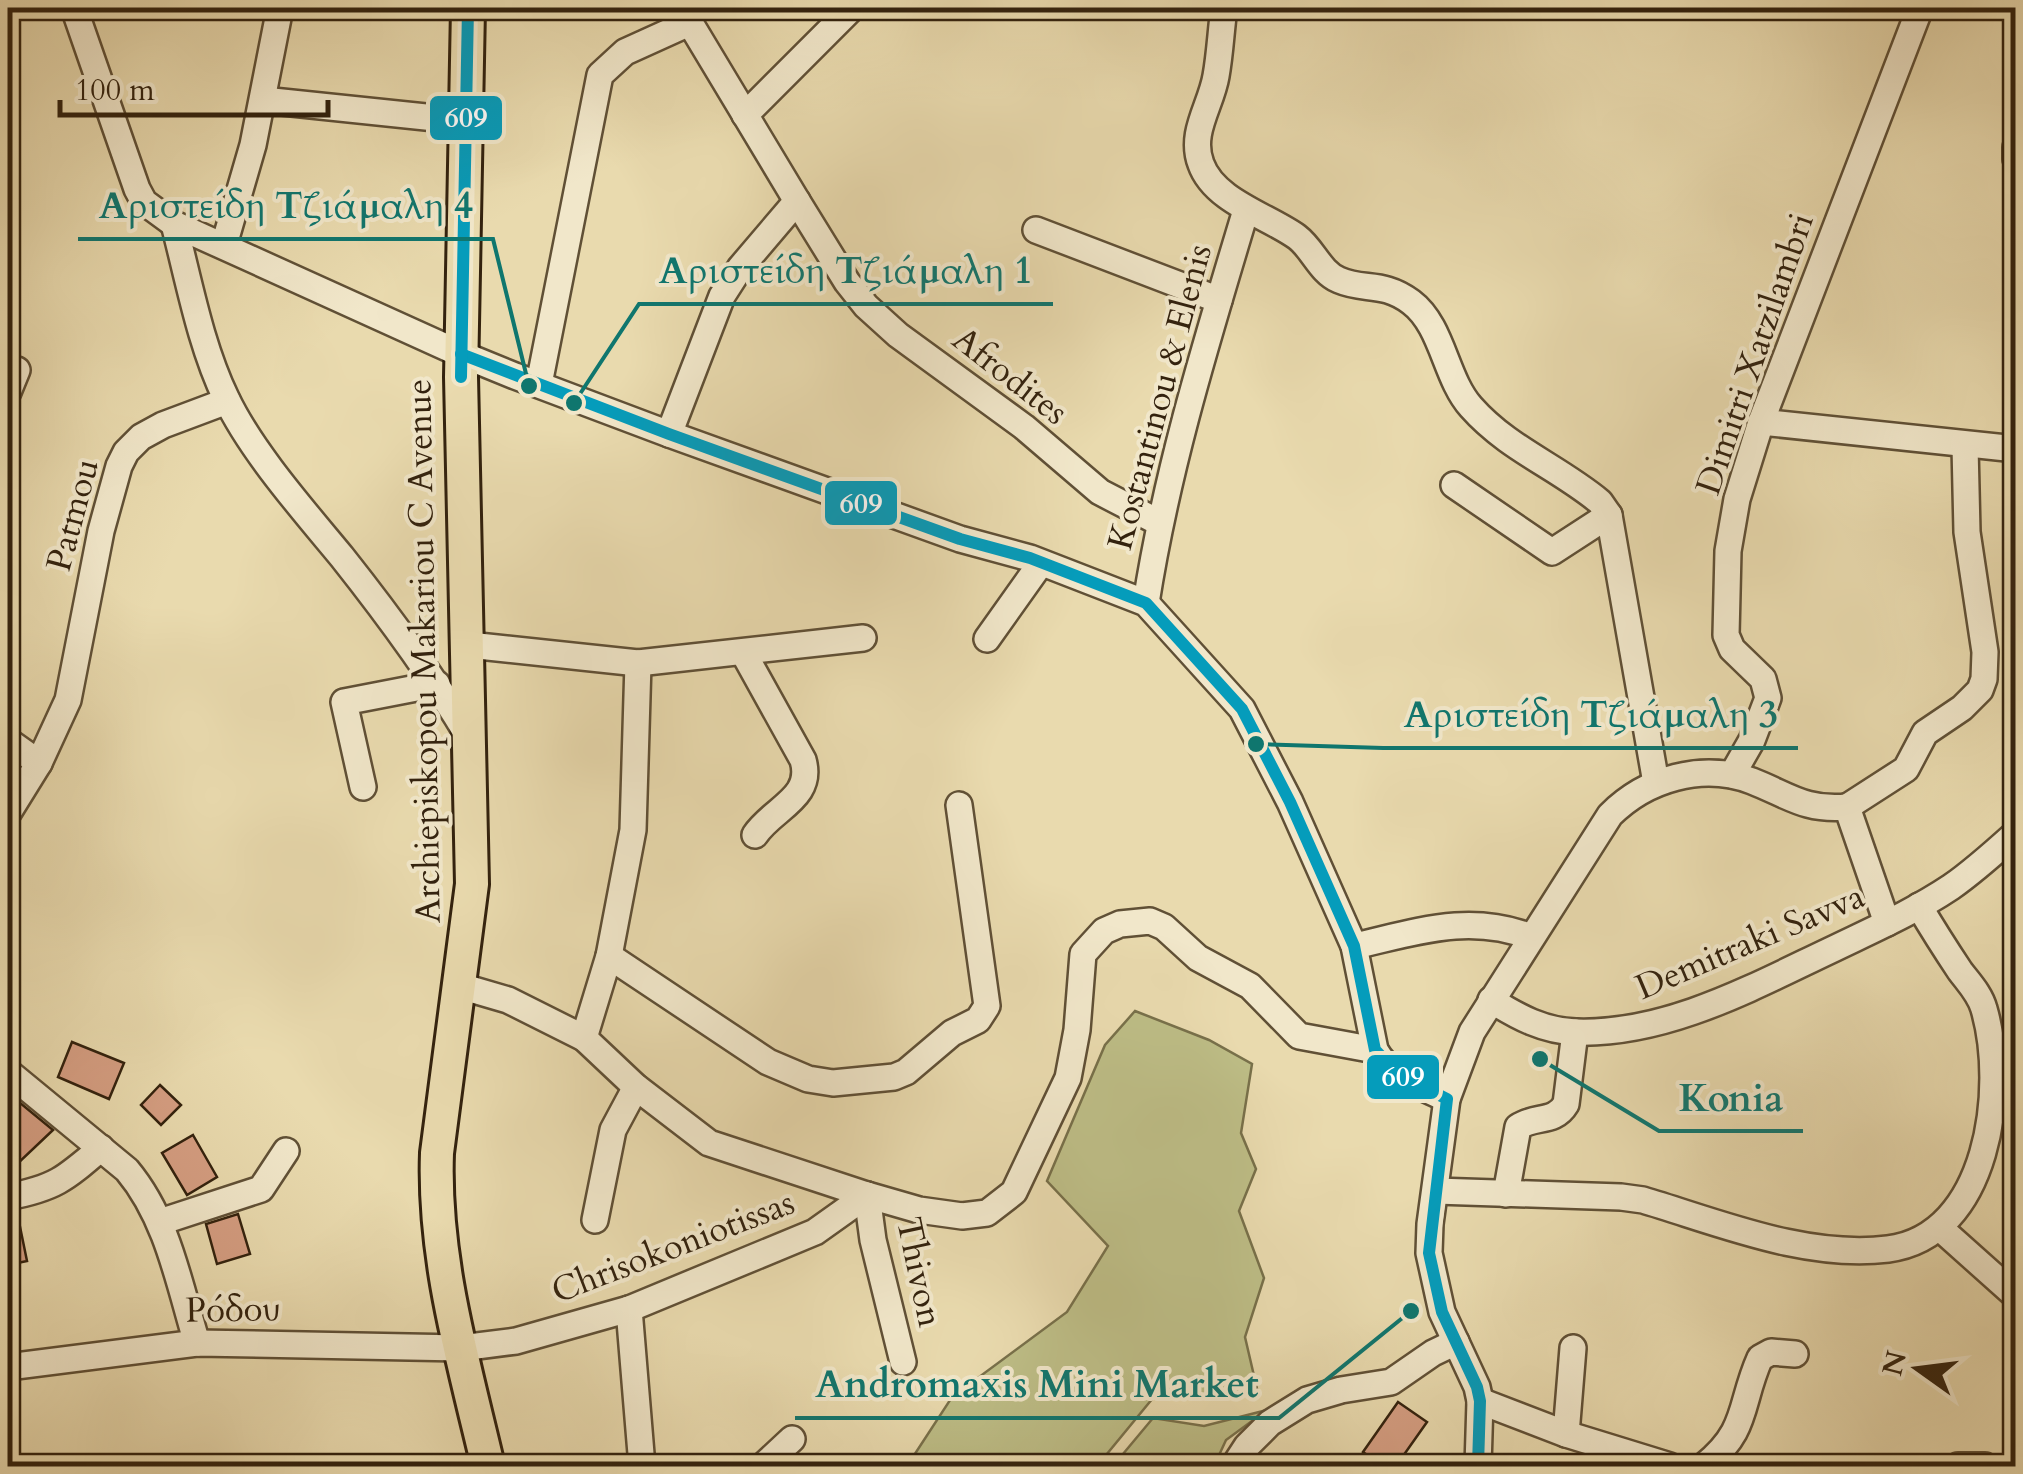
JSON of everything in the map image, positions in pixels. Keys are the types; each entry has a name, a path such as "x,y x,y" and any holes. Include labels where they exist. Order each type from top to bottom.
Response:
{"main road":[{"name":"Archiepiskopou Makariou C Avenue","path":"468,8 461,354 472,884 437,1153 436,1192 448,1295 488,1466"}],"street":[{"path":"74,8 137,189 144,202 174,224 461,354 669,434 960,538 1041,562 1146,603 1242,708 1290,802 1354,946 1375,1050 1404,1079 1448,1098"},
{"path":"224,245 263,100 280,8"},
{"path":"745,115 852,8"},
{"path":"1224,8 1216,78 1197,141 1200,165 1210,180 1246,210 1298,238 1328,274 1341,282 1386,287 1414,304 1468,404 1502,438 1588,492 1610,515 1656,782"},
{"name":"Dimitri Xatzilambri","path":"1732,775 1752,740 1768,698 1763,679 1732,649 1726,635 1731,534 1737,499 1761,422 1920,8"},
{"path":"539,384 600,76 626,52 685,15"},
{"name":"Afrodites","path":"685,15 797,202 866,306 1100,492 1158,522"},
{"path":"263,100 464,121"},
{"path":"2016,148 2016,159"},
{"path":"669,434 722,296 740,268 797,202"},
{"name":"Kostantinou & Elenis","path":"1146,603 1158,522 1246,210"},
{"path":"174,224 210,359 226,400 266,460 438,684 471,740"},
{"path":"1036,230 1219,300"},
{"name":"Patmou","path":"8,813 39,763 68,700 101,531 126,452 141,437 163,425 226,400"},
{"path":"1761,422 2016,450"},
{"path":"1478,1466 1480,1401 1473,1373 1442,1312 1430,1269 1430,1224 1448,1098 1472,1032 1610,815 1638,791 1656,782 1693,775 1732,775 1809,806 1846,807 1898,777 1912,761 1925,733 1962,708 1980,690 1985,652 1966,532 1965,446"},
{"path":"1454,485 1552,552 1610,515"},
{"path":"987,638 1041,562"},
{"path":"468,645 638,663 862,638"},
{"path":"743,652 807,772 804,788 763,823 755,835"},
{"path":"584,1038 608,956 633,830 638,663"},
{"path":"363,787 344,702 438,684"},
{"path":"8,741 39,763"},
{"path":"608,956 786,1071 833,1083 894,1076 919,1062 952,1033 978,1020 987,1006 959,805"},
{"path":"1846,807 1886,923"},
{"name":"Demitraki Savva","path":"1491,1000 1524,1020 1575,1032 1657,1024 1789,970 1918,906 1986,860 2016,833"},
{"path":"1436,1191 1643,1200 1778,1240 1854,1250 1890,1249 1941,1229 1969,1185 1982,1154 2004,1059 1980,998 1918,906"},
{"path":"460,986 508,1000 584,1038 636,1086 709,1143 867,1196 962,1216 987,1213 1014,1192 1068,1078 1083,954 1104,931 1120,924 1150,921 1164,927 1198,958 1250,986 1299,1036 1375,1050"},
{"path":"1354,946 1472,923 1510,929 1531,938"},
{"path":"1506,1194 1518,1127 1523,1122 1551,1118 1566,1104 1575,1032"},
{"path":"8,1072 141,1187 160,1222 196,1344"},
{"path":"595,1220 613,1130 636,1086"},
{"path":"8,1197 55,1185 100,1148"},
{"path":"160,1222 262,1189 286,1151"},
{"name":"Chrisokoniotissas","path":"461,1348 516,1341 629,1310 814,1232 867,1196"},
{"name":"Thivon","path":"867,1196 873,1240 903,1362"},
{"path":"1941,1229 2016,1296"},
{"path":"629,1310 642,1466"},
{"path":"1234,1466 1247,1446 1270,1424 1297,1406 1324,1394 1391,1382 1432,1353 1456,1342"},
{"name":"Ρόδου","path":"8,1367 196,1344 461,1348"},
{"path":"1566,1434 1573,1348"},
{"path":"1704,1466 1730,1442 1740,1424 1760,1358 1771,1352 1794,1354"},
{"path":"1480,1401 1566,1434 1670,1466"},
{"path":"763,1466 792,1438"},
{"path":"1958,1466 1985,1466"}],"green space":[{"path":"1135,1011 1209,1040 1252,1064 1241,1133 1256,1169 1239,1211 1264,1278 1245,1337 1258,1393 1153,1398 1097,1466 907,1466 952,1397 1067,1312 1108,1246 1047,1181 1105,1045"},
{"path":"1267,1410 1226,1440 1214,1466 1113,1466 1153,1418 1204,1426"}],"building":[{"path":"72,1042 124,1063 109,1099 58,1077"},
{"path":"160,1085 181,1105 161,1125 141,1105"},
{"path":"8,1093 53,1130 14,1167 8,1160"},
{"path":"193,1135 217,1177 187,1195 162,1153"},
{"path":"17,1212 27,1261 8,1265 8,1213"},
{"path":"238,1214 250,1254 217,1264 206,1224"},
{"path":"1398,1402 1427,1422 1396,1466 1383,1466 1363,1452"}],"transit line":[{"name":"609","path":"461,377 468,8"},
{"name":"609","path":"461,354 669,434 960,539 1030,558 1146,603 1242,709 1290,802 1354,946 1375,1050 1398,1074 1447,1099 1429,1253 1442,1312 1477,1387 1478,1466"}],"place":[{"name":"Αριστείδη Τζιάμαλη 4","path":"529,386"},
{"name":"Αριστείδη Τζιάμαλη 1","path":"574,403"},
{"name":"Αριστείδη Τζιάμαλη 3","path":"1256,744"},
{"name":"Konia","path":"1540,1059"},
{"name":"Andromaxis Mini Market","path":"1411,1311"}]}
